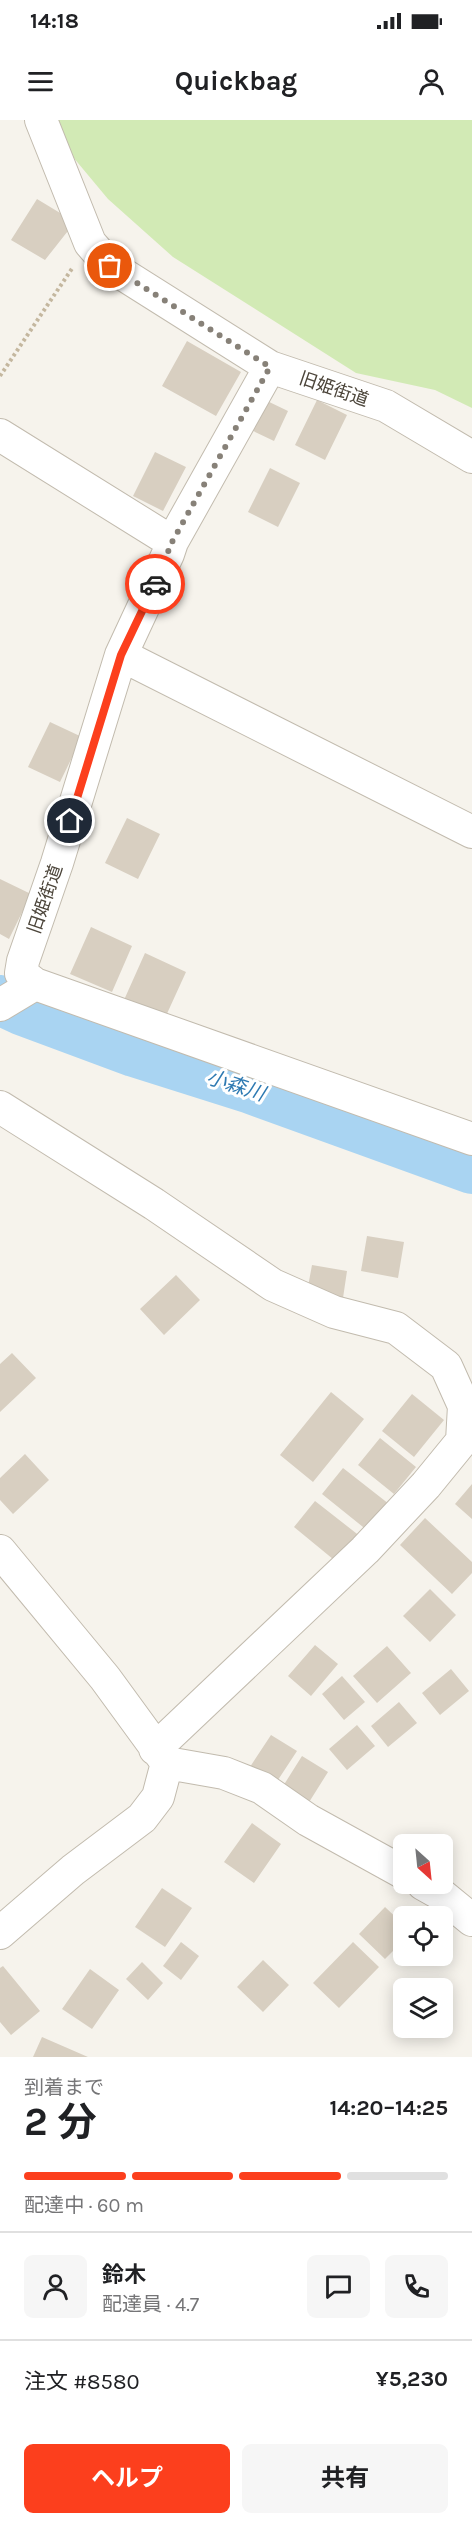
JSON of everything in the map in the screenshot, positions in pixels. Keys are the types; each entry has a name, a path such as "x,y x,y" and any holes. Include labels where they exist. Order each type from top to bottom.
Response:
{"street":[{"path":"41,120 90,243 110,266 270,367"},
{"name":"旧姫街道","path":"34,984 21,973 22,961 57,863 121,655 172,542 270,367 386,406 464,452"},
{"path":"0,435 172,542"},
{"path":"121,655 472,832"},
{"path":"0,1005 34,984 472,1139"},
{"path":"0,1107 154,1204 273,1285 333,1312 396,1328 446,1366 464,1406 462,1441 426,1485 365,1551 161,1756 158,1797 142,1818 73,1870 0,1932"},
{"path":"0,1551 105,1678 161,1756 224,1773 262,1788 308,1820 393,1868"},
{"path":"441,1894 472,1920"}],"path":[{"path":"0,376 90,243"}],"green space":[{"path":"58,120 472,120 472,408 435,390 356,373 173,257 108,199 68,151"}],"building":[{"path":"37,199 75,222 45,260 11,240"},
{"path":"187,341 241,372 216,416 162,386"},
{"path":"263,399 288,411 274,441 249,429"},
{"path":"317,400 347,415 325,460 295,445"},
{"path":"155,452 186,467 163,511 133,496"},
{"path":"270,468 300,483 278,527 248,512"},
{"path":"50,722 82,737 60,782 28,767"},
{"path":"127,818 160,834 138,879 105,863"},
{"path":"0,879 31,894 9,939 0,934"},
{"path":"91,927 132,946 112,992 70,974"},
{"path":"145,953 186,972 165,1018 124,1000"},
{"path":"367,1236 404,1242 398,1278 361,1271"},
{"path":"312,1265 347,1271 343,1298 307,1292"},
{"path":"176,1275 200,1300 164,1335 140,1309"},
{"path":"12,1353 36,1378 0,1412 0,1364"},
{"path":"331,1392 364,1419 313,1482 280,1455"},
{"path":"412,1394 444,1420 414,1457 382,1431"},
{"path":"380,1438 416,1467 394,1494 358,1465"},
{"path":"25,1454 49,1480 13,1514 0,1500 0,1478"},
{"path":"343,1468 389,1504 368,1531 322,1494"},
{"path":"472,1484 472,1519 455,1504"},
{"path":"315,1501 361,1537 339,1564 294,1527"},
{"path":"425,1518 472,1562 472,1573 452,1594 400,1545"},
{"path":"430,1589 456,1615 430,1642 403,1616"},
{"path":"315,1645 338,1664 311,1696 288,1676"},
{"path":"387,1646 411,1673 377,1703 353,1676"},
{"path":"451,1669 469,1691 440,1715 422,1693"},
{"path":"342,1676 365,1702 344,1720 322,1694"},
{"path":"399,1702 417,1723 388,1747 371,1726"},
{"path":"357,1725 375,1746 347,1770 329,1749"},
{"path":"271,1735 297,1751 274,1786 248,1770"},
{"path":"302,1756 328,1772 306,1807 280,1791"},
{"path":"252,1823 281,1844 254,1883 224,1862"},
{"path":"162,1888 192,1908 165,1947 135,1927"},
{"path":"385,1907 393,1915 393,1951 385,1959 359,1934"},
{"path":"181,1942 199,1956 181,1980 163,1966"},
{"path":"353,1942 379,1967 339,2008 313,1983"},
{"path":"263,1960 289,1985 263,2012 237,1987"},
{"path":"142,1962 163,1983 148,2000 126,1979"},
{"path":"3,1966 40,2011 11,2035 0,2022 0,1968"},
{"path":"90,1969 119,1990 92,2029 62,2009"},
{"path":"42,2037 88,2057 33,2057"}],"waterway":[{"name":"小森川","path":"0,1000 134,1052 251,1089 472,1169"}],"way so far":[{"path":"110,266 270,367 172,542 155,584"}],"route":[{"path":"70,821 121,655 155,584"}]}
